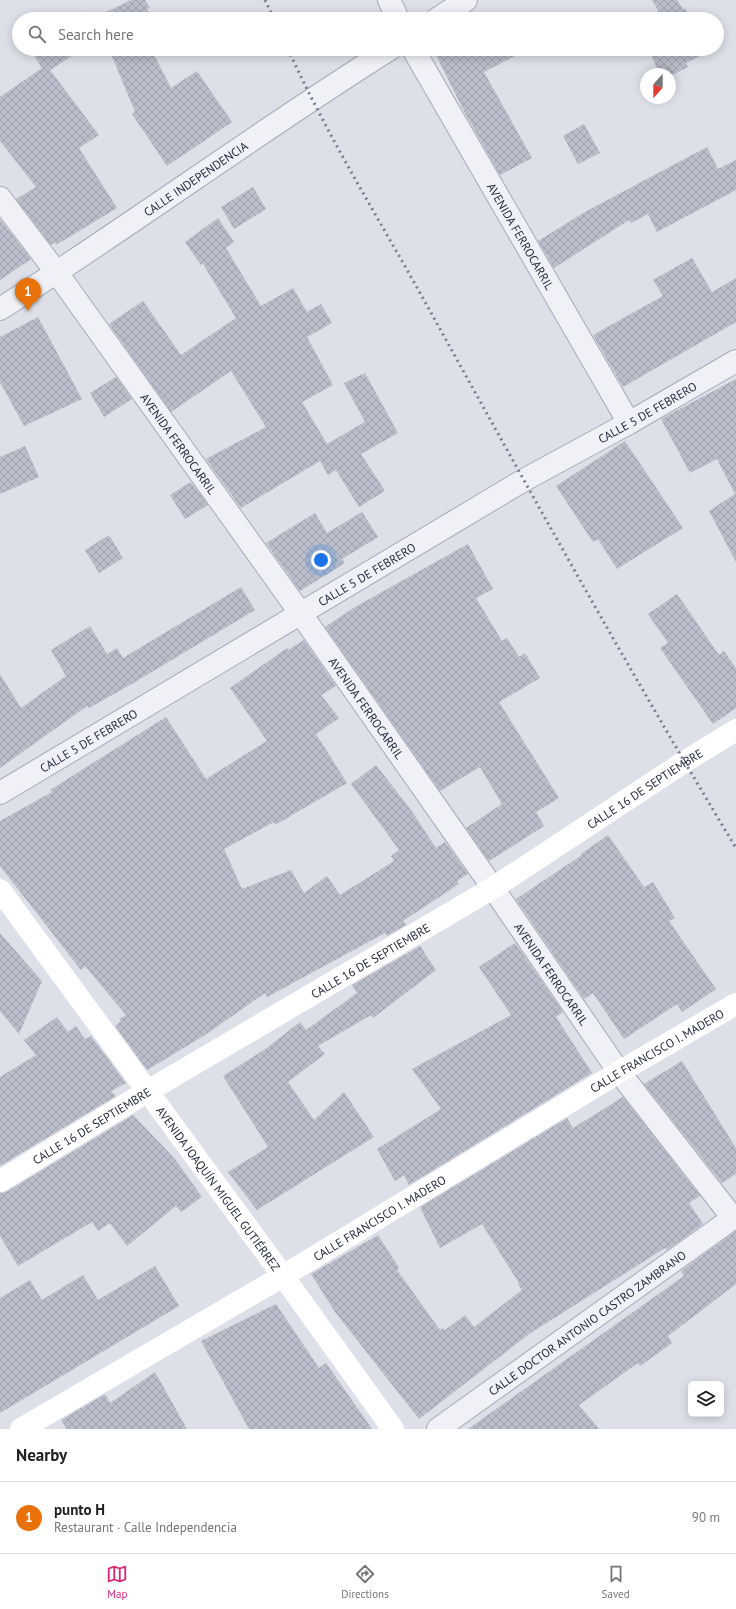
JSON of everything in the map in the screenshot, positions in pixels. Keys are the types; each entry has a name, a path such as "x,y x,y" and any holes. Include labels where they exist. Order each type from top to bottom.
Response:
{"main road":[{"name":"CALLE 16 DE SEPTIEMBRE","path":"0,1181 148,1091 493,888 684,762 736,730"},
{"name":"AVENIDA JOAQUÍN MIGUEL GUTIÉRREZ","path":"0,890 283,1276 393,1429"},
{"name":"CALLE FRANCISCO I. MADERO","path":"21,1429 283,1276 619,1072 735,1008"}],"street":[{"path":"389,0 395,12"},
{"path":"448,12 466,0"},
{"name":"CALLE INDEPENDENCIA","path":"0,309 57,273 310,99 379,56"},
{"name":"AVENIDA FERROCARRIL","path":"417,56 629,423"},
{"name":"AVENIDA FERROCARRIL","path":"0,198 57,273 301,614 493,888 619,1072 734,1217"},
{"name":"CALLE 5 DE FEBRERO","path":"0,793 524,480 629,423 736,361"},
{"name":"CALLE DOCTOR ANTONIO CASTRO ZAMBRANO","path":"438,1429 734,1217"}],"building":[{"path":"131,0 145,0 150,8 147,9 148,12 106,12"},
{"path":"652,0 677,0 683,9 685,8 687,12 659,12"},
{"path":"34,56 72,56 50,70 99,135 79,148 117,208 56,245 55,242 51,245 16,199 36,187 0,141 0,97 42,68"},
{"path":"112,56 155,56 171,88 197,71 232,122 167,166 132,114 135,112"},
{"path":"436,56 515,56 484,72 532,158 500,175 465,113"},
{"path":"651,56 699,56 686,63 688,67 676,73 676,68 657,68"},
{"path":"584,124 600,153 578,164 563,136"},
{"path":"707,147 718,169 736,160 736,190 657,232 648,214 631,223 629,220 554,268 538,241 585,212"},
{"path":"253,187 266,209 234,229 221,207"},
{"path":"218,218 234,242 226,248 261,306 293,288 307,312 321,304 332,323 307,337 333,385 302,402 327,444 365,422 344,383 365,373 398,433 361,454 385,491 359,507 336,470 328,475 320,461 241,508 206,459 266,427 231,371 171,412 109,324 143,301 181,355 236,318 203,264 201,265 185,242"},
{"path":"0,219 31,259 0,280"},
{"path":"692,258 712,292 736,278 736,322 623,387 593,335 663,296 653,280"},
{"path":"38,317 82,399 24,426 0,382 0,337"},
{"path":"116,377 132,399 104,417 90,393"},
{"path":"736,379 736,562 709,511 735,494 717,459 690,473 661,419"},
{"path":"625,441 683,528 617,569 598,539 593,542 556,486"},
{"path":"25,446 39,477 0,494 0,457"},
{"path":"191,482 208,505 185,519 170,495"},
{"path":"362,512 378,537 342,559 345,563 300,591 266,543 315,513 327,533"},
{"path":"109,535 123,558 99,573 85,550"},
{"path":"468,544 493,589 476,598 502,641 507,638 519,657 525,653 540,678 499,702 559,798 536,812 544,826 489,861 466,828 502,804 480,767 440,791 325,627 355,607"},
{"path":"241,587 255,610 130,685 89,708 87,706 0,768 0,674 21,708 66,676 51,650 90,626 107,654 117,648 123,658"},
{"path":"677,594 719,655 724,651 736,668 736,708 713,724 660,648 668,643 648,614"},
{"path":"304,640 336,686 321,695 339,718 316,734 347,783 275,825 274,822 224,849 242,889 291,870 304,893 327,876 340,895 394,861 391,856 399,850 351,784 376,765 411,810 436,848 445,842 468,874 457,881 459,884 403,921 406,925 387,936 385,933 267,997 265,993 205,1035 147,1070 115,1026 121,1021 119,1019 126,1015 85,966 81,970 0,866 0,821 52,792 50,790 166,717 206,779 267,741 230,688 287,648 288,650"},
{"path":"608,835 644,887 653,882 675,918 669,921 716,989 682,1012 677,1004 624,1039 593,993 584,999 516,899 582,855 581,854"},
{"path":"0,933 42,981 19,1034 0,1011"},
{"path":"515,943 563,1012 556,1017 592,1073 409,1185 404,1175 395,1181 377,1149 441,1109 412,1069 511,1015 479,967"},
{"path":"420,946 436,970 373,1018 371,1015 318,1046 325,1054 288,1082 314,1120 344,1092 374,1137 257,1210 228,1172 268,1147 223,1076 264,1050 300,1022 306,1030 357,993 352,985"},
{"path":"57,1017 68,1032 76,1026 85,1039 91,1036 126,1083 111,1091 116,1096 0,1166 0,1077 36,1055 24,1040"},
{"path":"682,1061 736,1148 736,1174 722,1183 644,1084"},
{"path":"623,1097 700,1196 689,1203 703,1224 667,1250 665,1248 529,1334 419,1419 335,1312 311,1274 378,1235 399,1268 397,1270 440,1330 443,1328 445,1330 465,1315 474,1327 522,1290 518,1284 519,1283 482,1224 440,1248 420,1207 567,1118 573,1128"},
{"path":"133,1115 175,1159 202,1197 181,1212 176,1206 127,1246 110,1223 98,1231 92,1222 18,1266 0,1236 0,1193 6,1192"},
{"path":"736,1231 736,1284 668,1336 672,1343 640,1366 638,1363 579,1405 599,1429 468,1429 684,1276 681,1271"},
{"path":"155,1266 179,1306 0,1413 0,1298 30,1280 42,1300 83,1275 98,1300"},
{"path":"276,1304 319,1368 326,1363 372,1429 249,1429 201,1341"},
{"path":"155,1372 187,1429 67,1429 61,1420 105,1394 110,1403"}],"railway":[{"path":"265,0 271,12"},
{"path":"291,56 304,84 340,152 620,651 736,848"}],"place":[{"name":"punto H","path":"28,311"}]}
